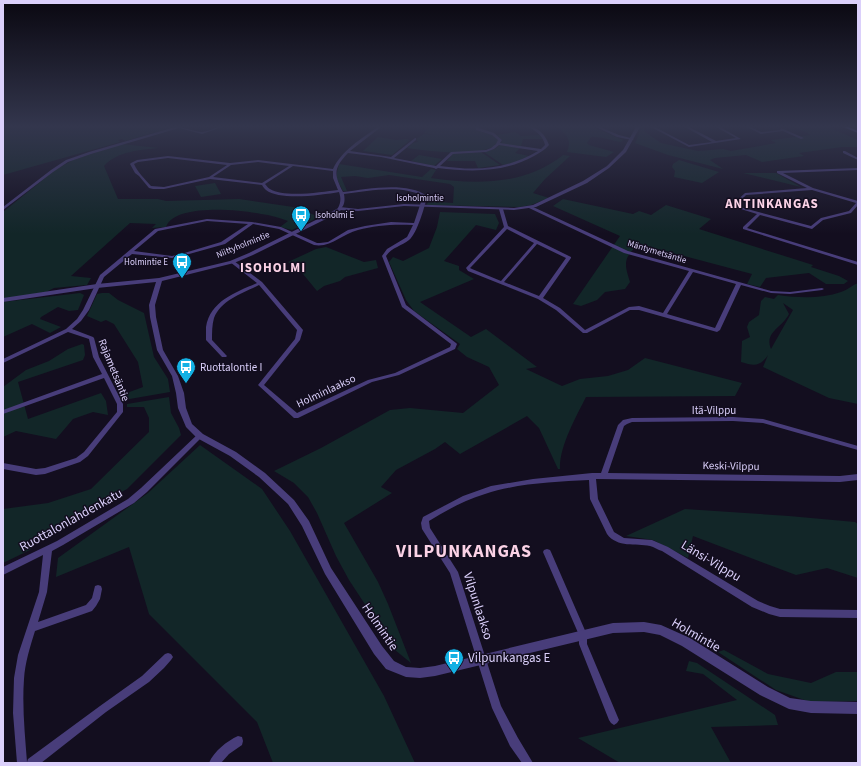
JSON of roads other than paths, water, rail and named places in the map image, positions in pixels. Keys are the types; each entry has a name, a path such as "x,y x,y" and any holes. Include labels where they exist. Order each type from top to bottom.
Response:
{"street":[{"path":"3,210 52,170 64,163"},
{"path":"134,163 132,164 136,172 150,187 154,188 164,188 210,178 263,184 292,165"},
{"path":"219,163 230,164 242,163"},
{"path":"273,163 334,170"},
{"path":"337,163 334,170 334,176 343,200 340,208"},
{"path":"413,163 436,168 465,170 493,168 518,163"},
{"path":"436,168 442,163"},
{"name":"Isoholmintie","path":"340,208 358,210 397,206 501,209 530,207 554,198 602,172 612,163"},
{"path":"210,178 230,164"},
{"path":"812,189 745,194 733,206 812,228 822,219 850,212 858,202 812,189 778,172 858,169"},
{"path":"3,361 68,330 79,320 102,276 157,230 207,220 252,223 276,227 294,233 316,244 322,245 351,231 398,223 415,224 423,206 425,196 416,191 389,188 298,196 268,190 263,184"},
{"name":"Mäntymetsäntie","path":"530,207 626,252 691,271 777,292 790,293 822,289"},
{"name":"Niittyholmintie","path":"3,300 98,286 159,280 232,262 328,216 340,208"},
{"path":"501,209 506,227 569,258 540,298"},
{"path":"760,213 744,228 858,264"},
{"path":"130,252 172,257 223,243 252,223"},
{"name":"Holminlaakso","path":"232,262 260,283 300,330 298,339 261,385 296,416 370,381 397,374 411,368 454,346 454,344 404,306 385,261 385,254 410,237 415,224"},
{"path":"506,227 468,268 472,272 540,298 558,309 585,332 633,308 644,309 717,330 739,283"},
{"path":"501,283 537,242"},
{"path":"664,315 691,271"},
{"name":"Holmintie","path":"159,280 152,305 153,317 160,350 175,376 180,393 182,408 188,425 200,436 247,464 262,475 291,502 306,524 328,571 378,650 390,665 406,672 420,673 435,671 583,635 630,626 644,627 661,630 686,642 764,691 789,703 811,707 858,708"},
{"path":"224,356 209,340 210,320 212,314 223,302 260,283"},
{"name":"Rajametsäntie","path":"3,466 32,472 41,471 74,461 86,454 120,412 120,404 96,357 91,338 68,330"},
{"path":"3,412 105,375"},
{"name":"Itä-Vilppu","path":"604,476 621,425 632,420 734,419 763,421 858,448"},
{"name":"Ruottalonlahdenkatu","path":"3,571 94,524 131,501 200,436"},
{"name":"Länsi-Vilppu","path":"592,476 594,499 597,509 606,527 616,538 623,541 652,543 665,549 755,604 769,610 780,612 858,614"},
{"name":"Vilpunlaakso","path":"528,763 503,722 481,659 454,572 426,529 426,519 462,500 491,489 566,477 604,476"},
{"name":"Keski-Vilppu","path":"604,476 832,479 858,476"},
{"path":"22,763 18,693 23,655 43,592 48,549"},
{"path":"547,552 583,635 583,644 614,720"},
{"path":"32,628 89,608 94,604 97,598 98,589"},
{"path":"32,763 103,709 142,683 156,671 168,657"},
{"path":"214,763 225,750 238,741"}],"place":[{"name":"Isoholmi E","path":"301,232"},
{"name":"Holmintie E","path":"182,279"},
{"name":"Ruottalontie I","path":"186,384"},
{"name":"Vilpunkangas E","path":"454,675"}],"district":[{"name":"ANTINKANGAS","path":"772,204"},
{"name":"ISOHOLMI","path":"273,268"},
{"name":"VILPUNKANGAS","path":"464,551"}]}
